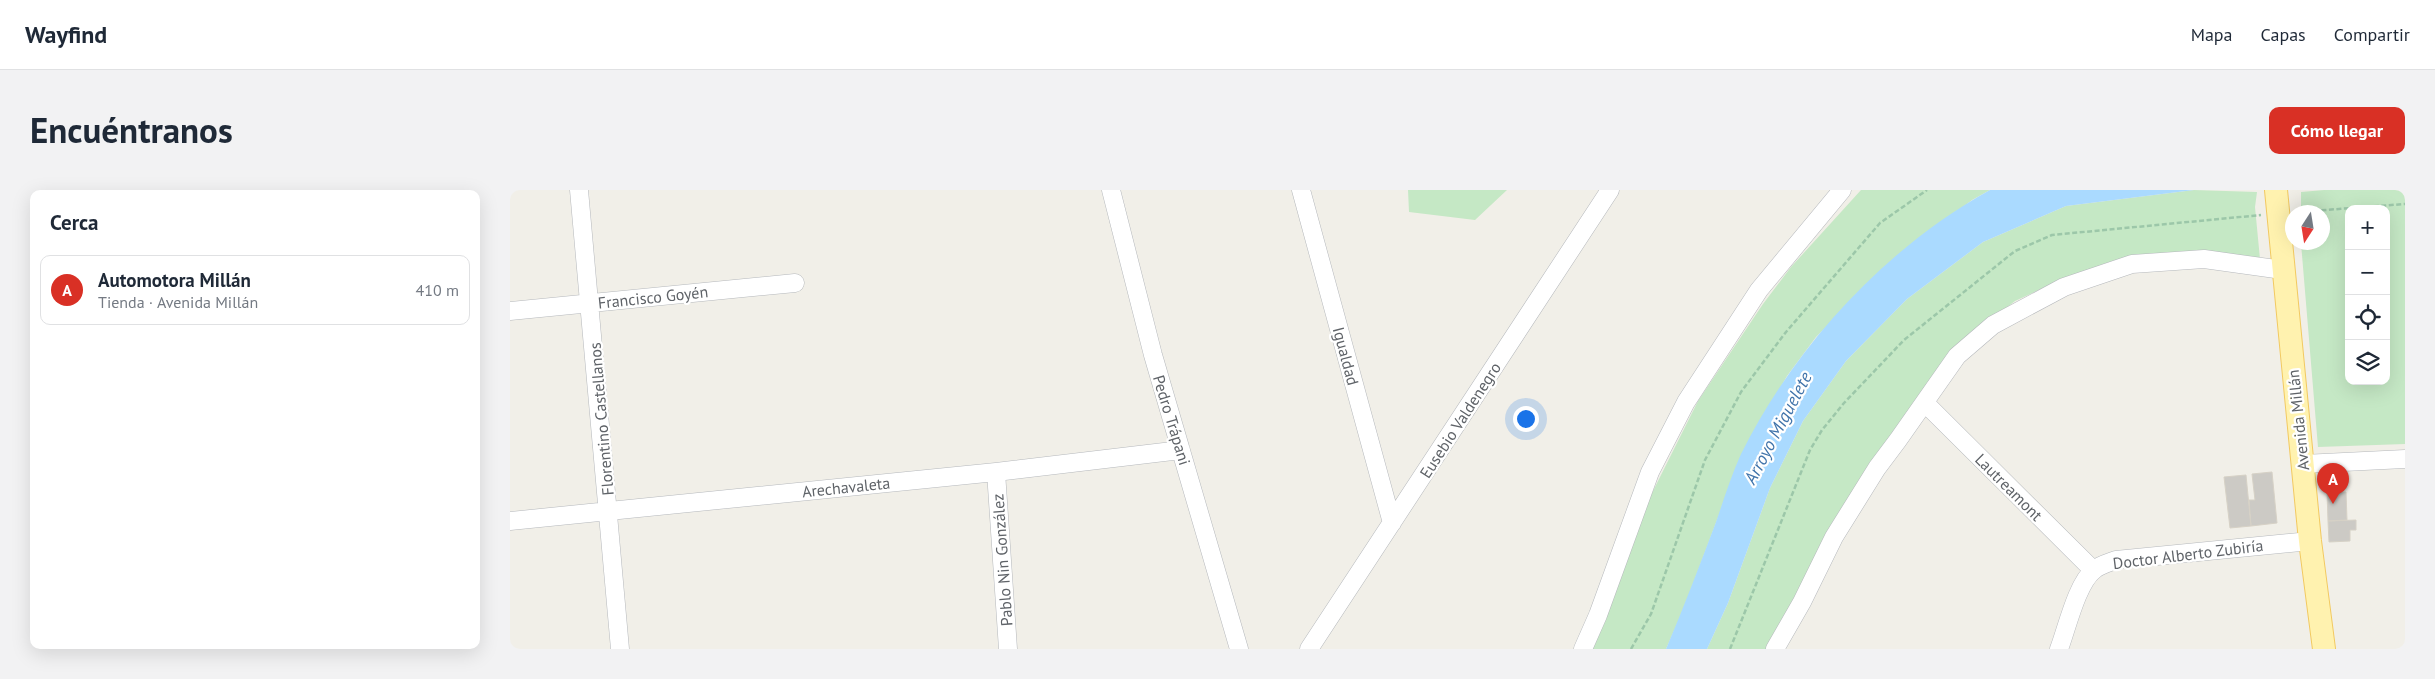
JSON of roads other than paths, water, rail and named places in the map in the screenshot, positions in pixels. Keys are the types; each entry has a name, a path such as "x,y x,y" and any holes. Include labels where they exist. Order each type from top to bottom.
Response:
{"main road":[{"name":"Avenida Millán","path":"2277,196 2310,541 2324,649"}],"street":[{"name":"Florentino Castellanos","path":"579,190 620,649"},
{"name":"Pedro Trápani","path":"1111,190 1153,355 1240,649"},
{"name":"Igualdad","path":"1301,190 1392,523"},
{"name":"Eusebio Valdenegro","path":"1309,649 1610,190"},
{"path":"1582,649 1598,615 1650,472 1686,402 1759,290 1842,190"},
{"path":"1775,649 1856,499 1876,468 1925,403 1957,356 2003,318 2089,277 2132,264 2212,260 2283,270"},
{"name":"Francisco Goyén","path":"510,311 795,283"},
{"name":"Lautreamont","path":"1925,403 2093,570"},
{"name":"Arechavaleta","path":"510,521 996,472 1181,450"},
{"path":"2303,464 2405,459"},
{"name":"Pablo Nin González","path":"996,472 1008,649"},
{"name":"Doctor Alberto Zubiría","path":"2060,649 2079,592 2093,570 2116,560 2310,541"}],"water":[{"name":"Arroyo Miguelete","path":"1990,190 2194,190 2066,206 1983,242 1907,299 1846,361 1803,421 1770,488 1728,603 1707,649 1666,649 1698,570 1741,454 1763,414 1788,376 1815,339 1879,271 1914,241 1951,214"}],"place":[{"name":"Automotora Millán","path":"2333,504"}]}
